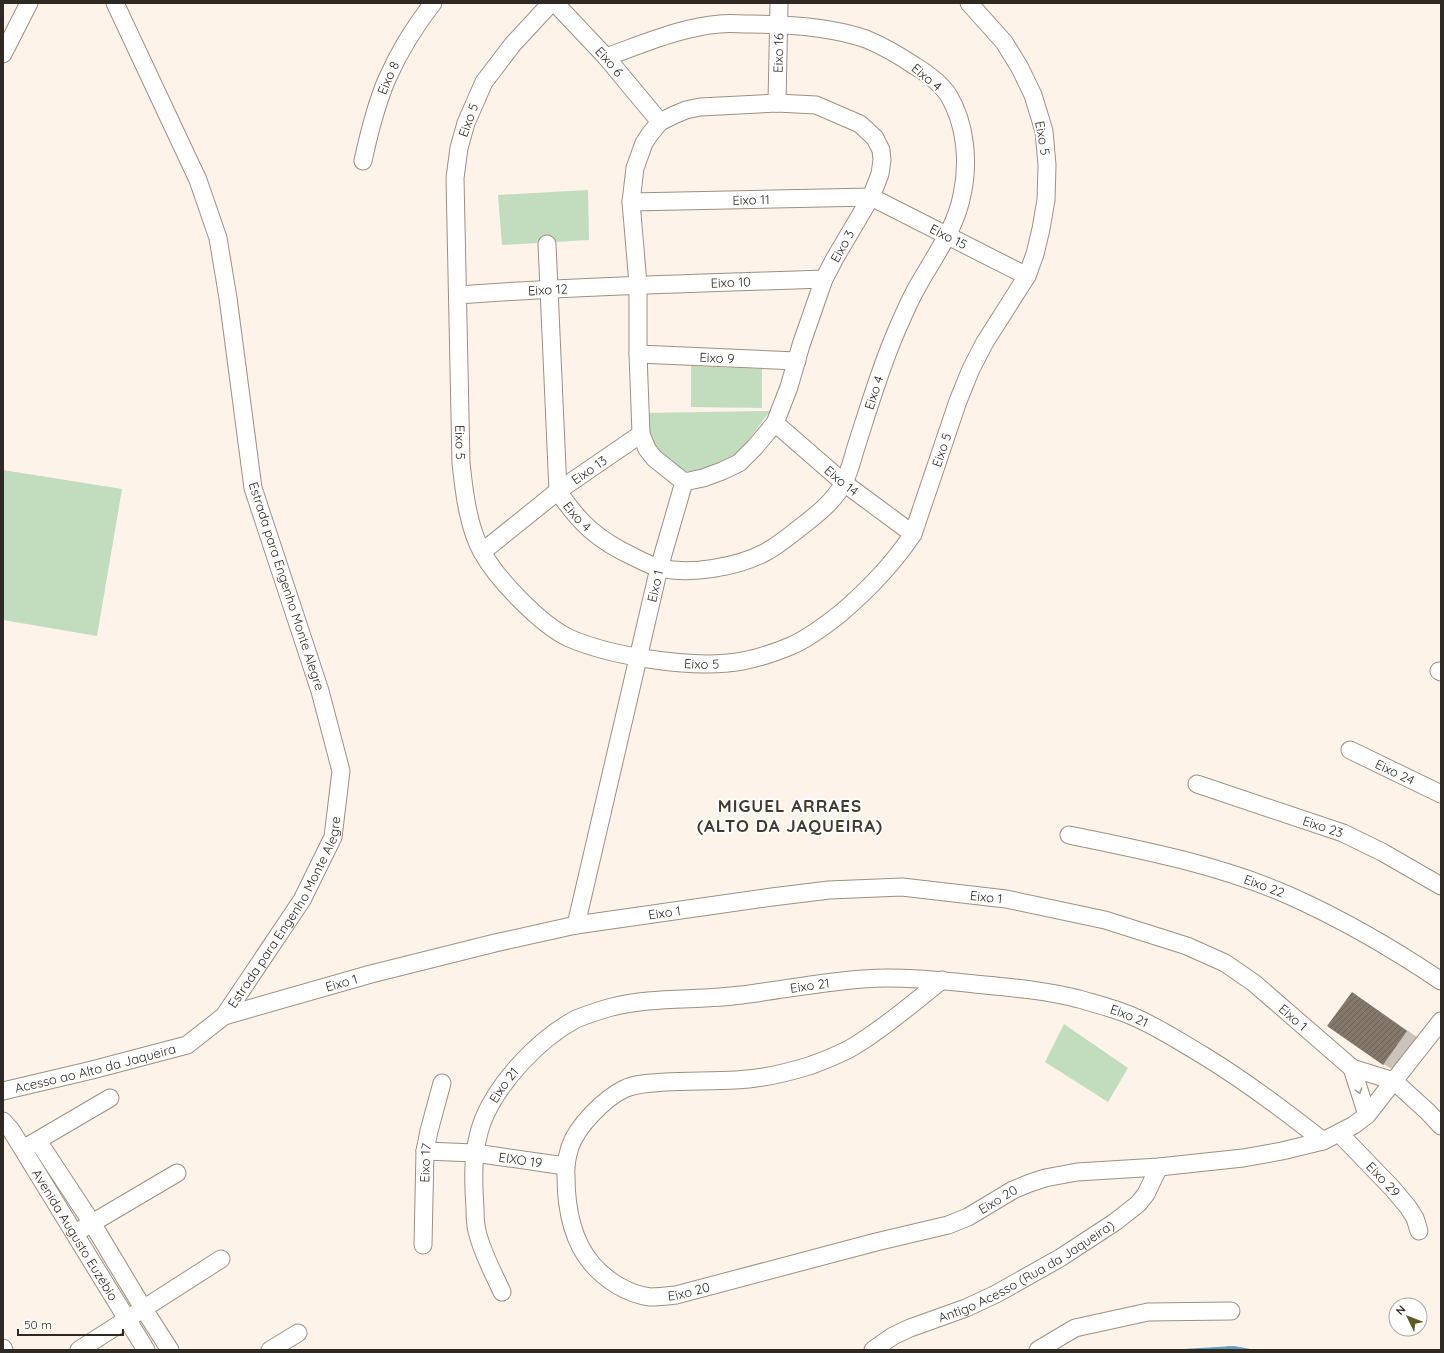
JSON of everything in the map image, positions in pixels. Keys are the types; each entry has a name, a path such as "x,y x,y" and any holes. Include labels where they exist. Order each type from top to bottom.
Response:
{"street":[{"path":"3,54 29,3"},
{"name":"Estrada para Engenho Monte Alegre","path":"115,3 198,180 218,238 228,298 253,488 320,691 341,771 333,837 302,900 224,1016"},
{"name":"Eixo 8","path":"363,161 370,129 387,79 408,38 433,3"},
{"name":"Eixo 5","path":"551,3 513,44 484,82 466,123 459,148 455,178 461,463 465,495 474,533 482,552 507,586 548,624 568,637 598,648 639,658 694,664 728,663 751,660 794,644 818,631 858,598 885,571 913,534 958,401 971,369 985,342 1026,276 1035,254 1046,200 1047,165 1044,131 1033,95 1020,68 1004,42 969,3"},
{"name":"Eixo 6","path":"555,3 606,57 660,122"},
{"name":"Eixo 16","path":"777,103 779,3"},
{"name":"Eixo 4","path":"547,244 558,491 571,511 584,524 601,538 621,551 659,568 691,571 708,569 748,560 767,552 812,519 832,499 844,482 879,374 891,343 915,291 948,235 956,215 962,194 965,156 964,139 948,94 936,81 921,69 902,57 868,40 836,31 778,24 720,24 692,28 606,57"},
{"name":"Eixo 3","path":"777,103 816,105 860,124 876,138 881,150 882,160 880,174 871,197 824,279 801,345 789,387 775,423 739,463 702,478 684,482 654,458 647,449 641,434 638,354 638,284 631,202 635,168 644,143 660,122 686,110 700,107 777,103"},
{"name":"Eixo 15","path":"871,197 1026,276"},
{"name":"Eixo 11","path":"631,202 871,197"},
{"name":"Eixo 10","path":"638,284 824,279"},
{"name":"Eixo 12","path":"458,296 550,288 638,284"},
{"name":"Eixo 9","path":"638,354 797,361"},
{"name":"Eixo 14","path":"775,423 844,482 913,534"},
{"name":"Eixo 13","path":"482,552 558,491 641,434"},
{"name":"Eixo 1","path":"576,925 659,568 684,482"},
{"name":"Eixo 24","path":"1350,750 1441,794"},
{"name":"Eixo 23","path":"1197,784 1343,833 1382,852 1441,886"},
{"name":"Eixo 22","path":"1070,835 1153,852 1243,878 1287,894 1360,930 1406,957 1441,981"},
{"name":"Eixo 1","path":"224,1016 371,974 495,943 576,925 772,896 870,887 902,887 1006,899 1105,920 1187,946 1225,963 1254,983 1352,1068"},
{"name":"Eixo 21","path":"502,1292 482,1249 476,1228 472,1177 475,1153 484,1118 495,1098 508,1080 524,1060 540,1044 578,1018 607,1008 627,1004 736,996 864,979 902,978 942,980 1042,991 1079,999 1132,1016 1178,1040 1215,1063 1292,1116 1323,1142"},
{"name":"Eixo 20","path":"942,980 893,1019 856,1045 832,1058 781,1074 738,1080 647,1083 624,1088 602,1104 578,1132 570,1146 565,1166 566,1197 570,1220 577,1239 591,1263 604,1276 634,1293 650,1297 676,1295 876,1242 948,1225 968,1217 1013,1190 1030,1182 1045,1178 1077,1172 1159,1167 1243,1158 1323,1142"},
{"name":"Acesso ao Alto da Jaqueira","path":"3,1091 92,1070 187,1045 224,1016"},
{"path":"1323,1142 1354,1125 1367,1115 1441,1021"},
{"path":"1352,1068 1394,1081 1441,1126"},
{"path":"1352,1068 1367,1115"},
{"name":"Eixo 17","path":"424,1245 425,1151 442,1083"},
{"path":"22,1150 110,1098"},
{"name":"Avenida Augusto Euzébio","path":"3,1121 11,1130 146,1350"},
{"name":"Eixo 29","path":"1338,1133 1400,1198 1415,1218 1419,1231"},
{"name":"Avenida Augusto Euzébio","path":"38,1141 92,1223 170,1350"},
{"name":"EIXO 19","path":"425,1151 475,1153 565,1166"},
{"name":"Antigo Acesso (Rua da Jaqueira)","path":"873,1350 893,1336 910,1328 972,1306 1066,1254 1115,1222 1138,1204 1146,1194 1159,1167"},
{"path":"74,1233 177,1173"},
{"path":"79,1350 221,1258"},
{"path":"1038,1350 1075,1328 1148,1312 1231,1311"},
{"path":"270,1350 298,1333"}],"green space":[{"path":"588,190 589,240 502,245 498,195"},
{"path":"691,366 762,369 762,408 691,407"},
{"path":"770,411 736,457 708,471 681,471 653,447 643,413"},
{"path":"3,470 122,489 97,636 3,620"},
{"path":"1064,1024 1128,1068 1108,1102 1045,1062"}],"water":[{"path":"1234,1346 1256,1350 1167,1350"}],"building":[{"path":"1352,992 1407,1031 1383,1065 1327,1026"}],"district":[{"name":"MIGUEL ARRAES (ALTO DA JAQUEIRA)","path":"790,816"}]}
